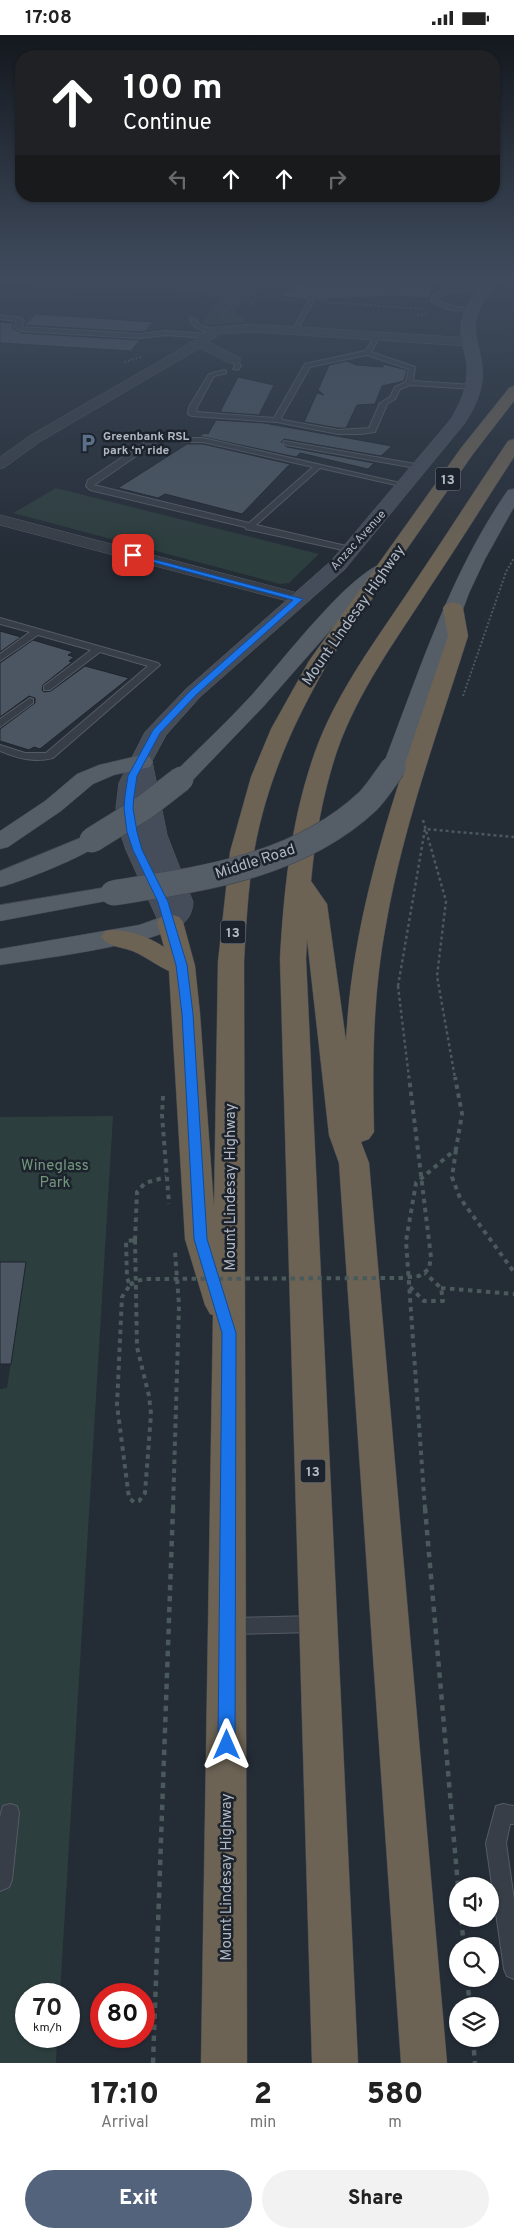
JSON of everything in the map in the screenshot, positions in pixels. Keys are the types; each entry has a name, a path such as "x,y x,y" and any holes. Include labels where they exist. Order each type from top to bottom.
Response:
{"highway":[{"name":"Mount Lindesay Highway","path":"224,2063 231,962 242,851 249,820 269,760 300,691 319,661 467,451 514,391"},
{"name":"13","path":"335,2063 293,959 297,879 307,819 318,775 344,711 386,640 514,444"},
{"path":"424,2063 354,1163 359,1136 360,1024 370,940 399,824 458,636 453,608"},
{"path":"297,879 315,904 344,1135 354,1163"},
{"path":"170,922 182,965 188,1014 201,1239 229,1333"},
{"path":"114,937 146,947 166,960 182,965"}],"main road":[{"name":"Anzac Avenue","path":"142,762 156,732 171,715 352,550 458,421 470,398 475,373"},
{"name":"Middle Road","path":"0,913 221,874 281,856 347,820 370,800 393,769 432,659 453,608 486,539 514,494"},
{"path":"0,880 92,840 146,807 181,779 256,703 357,588 384,569"},
{"path":"0,842 53,807 86,779 107,770 142,762 152,825 166,867 180,899 180,908 170,922 144,932 0,957"}],"street":[{"path":"0,465 36,438 147,373"},
{"path":"0,520 299,599"}],"lane":[{"path":"219,373 211,375 193,407 192,414 278,420 334,431 366,432 372,430 384,403 393,398 397,388 409,383 473,387"},
{"path":"278,420 277,418 303,373"},
{"path":"409,383 412,373"},
{"path":"352,550 249,527 93,488 90,486 91,482 160,437 165,436 184,440 203,440 405,485"},
{"path":"287,443 421,467"},
{"path":"249,527 318,466"},
{"path":"0,621 155,665 49,756 39,758 25,757 0,748"},
{"path":"0,658 37,631"},
{"path":"47,688 98,649"},
{"path":"0,724 30,701"},
{"path":"228,1626 318,1624"},
{"path":"0,1881 2,1880 10,1813"},
{"path":"514,1815 504,1813 496,1843 514,1969"}],"path":[{"path":"461,703 506,572 514,558"},
{"path":"422,815 446,901 437,976 462,1114 452,1177 460,1198 514,1272"},
{"path":"425,829 514,837"},
{"path":"166,1177 146,1183 137,1192 136,1240 136,1333 150,1402 151,1437 145,1493 140,1501 134,1501 129,1498 117,1405 122,1297 130,1285 136,1281 146,1279 401,1278 425,1273 429,1269 431,1257 398,986 425,829"},
{"path":"164,1094 162,1115 169,1205"},
{"path":"456,1149 416,1183 406,1241 429,1568 457,1877"},
{"path":"130,1285 127,1278 126,1241 136,1240"},
{"path":"152,2063 179,1315 174,1244"},
{"path":"409,1286 424,1301 443,1301 441,1288 425,1273"},
{"path":"441,1288 514,1294"},
{"path":"474,2047 475,2063"}],"green space":[{"path":"56,488 319,554 289,583 280,584 13,513"},
{"name":"Wineglass Park","path":"113,1116 61,1983 15,1983 15,2048 57,2048 56,2063 0,2063 0,1389 7,1388 26,1263 0,1262 0,1117"}],"building":[{"path":"326,373 406,373 404,381 382,386 375,404 357,405 346,428 304,422 317,393 324,395 318,390"},
{"path":"238,377 274,385 259,415 220,412"},
{"path":"216,420 264,423 392,446 381,456 284,439 281,442 287,447 374,463 368,469 300,453 296,457 199,436 205,433 208,434"},
{"path":"187,444 203,444 290,464 242,514 165,494 158,498 118,488"},
{"path":"0,631 21,637 0,652"},
{"path":"33,640 73,652 68,655 74,657 69,661 72,662 43,685 42,690 44,692 51,691 85,666 129,678 40,749 34,747 29,750 0,741 0,729 35,703 35,698 29,696 0,717 0,663"},
{"path":"0,1262 26,1262 11,1364 0,1364"}],"place":[{"name":"Greenbank RSL park ‘n’ ride","path":"88,443"}],"route":[{"path":"133,555 299,599 193,693 156,732 130,783 128,808 132,832 138,850 163,902 182,965 188,1014 201,1239 229,1333 227,1745"}]}
